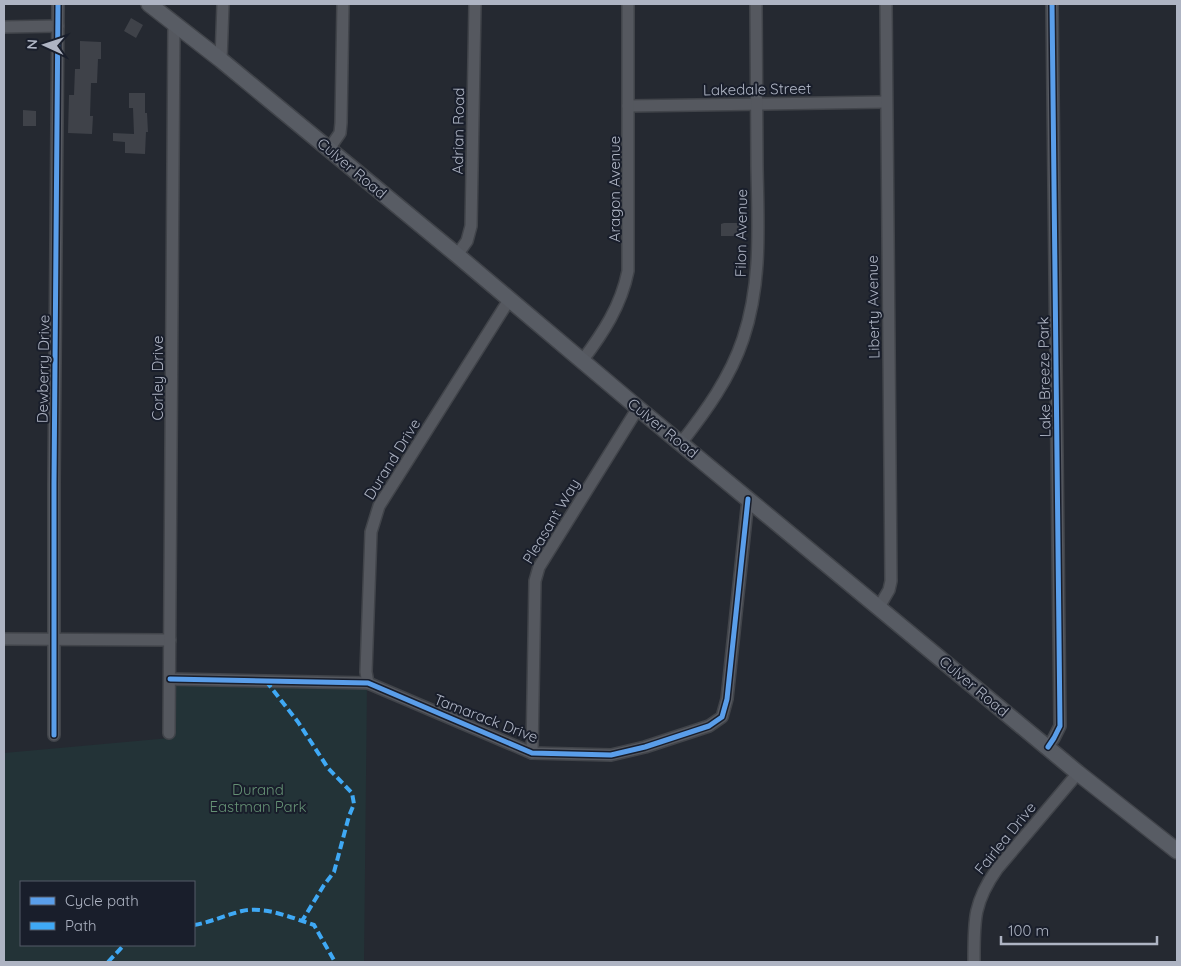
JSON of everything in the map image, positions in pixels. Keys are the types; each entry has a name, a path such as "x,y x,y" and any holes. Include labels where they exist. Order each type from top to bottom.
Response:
{"main road":[{"name":"Culver Road","path":"149,4 221,60 329,149 1078,773 1177,851"}],"street":[{"name":"Dewberry Drive","path":"54,735 58,4"},
{"path":"221,60 223,4"},
{"path":"329,149 340,133 342,122 343,4"},
{"name":"Adrian Road","path":"457,255 467,241 471,226 475,4"},
{"name":"Aragon Avenue","path":"582,361 602,333 615,310 628,271 628,4"},
{"name":"Filon Avenue","path":"681,443 700,419 725,379 737,353 750,316 758,258 756,4"},
{"name":"Liberty Avenue","path":"879,607 890,590 891,581 886,4"},
{"name":"Lake Breeze Park","path":"1048,747 1060,726 1052,4"},
{"name":"Corley Drive","path":"169,733 174,23"},
{"path":"4,27 58,26"},
{"name":"Lakedale Street","path":"628,106 886,102"},
{"name":"Durand Drive","path":"368,683 366,672 371,542 374,519 379,506 509,300"},
{"name":"Pleasant Way","path":"532,753 535,581 537,574 544,558 638,408"},
{"name":"Tamarack Drive","path":"170,679 368,683 532,753 611,755 645,747 709,726 722,717 727,698 748,499"},
{"path":"4,639 170,640"},
{"name":"Fairlea Drive","path":"974,962 975,915 986,885 998,868 1078,773"}],"green space":[{"name":"Durand Eastman Park","path":"172,679 367,683 364,962 4,962 4,753 170,738"}],"building":[{"path":"131,18 143,25 136,38 124,31"},
{"path":"80,41 101,42 101,59 98,59 97,83 91,83 90,116 93,116 92,134 68,133 69,95 74,95 75,69 80,69"},
{"path":"129,93 145,93 145,113 147,113 148,132 146,132 145,154 125,153 125,142 113,141 113,133 134,134 133,108 129,108"},
{"path":"23,110 36,111 36,126 23,126"},
{"path":"741,223 741,236 721,236 721,224"}],"marked path":[{"path":"266,681 298,722 328,768 352,793 354,804 334,872 302,921"},
{"path":"195,925 242,911 270,911 314,925 335,962"},
{"path":"108,962 123,946"}],"cycle path":[{"path":"54,735 58,4"},
{"path":"1048,747 1060,726 1052,4"},
{"path":"170,679 368,683 532,753 611,755 645,747 709,726 722,717 727,699 748,499"}]}
